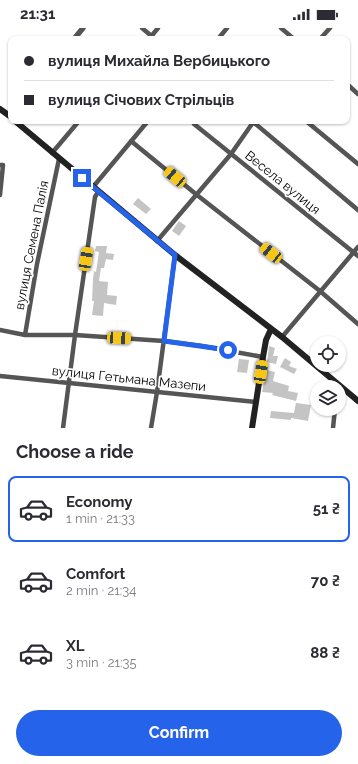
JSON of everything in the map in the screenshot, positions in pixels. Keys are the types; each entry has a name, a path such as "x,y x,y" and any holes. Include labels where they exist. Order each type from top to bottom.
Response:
{"main road":[{"path":"18,124 175,255 282,337 329,380"},
{"path":"252,428 266,340 271,329"},
{"path":"346,394 358,401"}],"street":[{"path":"76,36 83,28"},
{"path":"142,28 150,36"},
{"path":"220,36 227,28"},
{"path":"281,28 290,36"},
{"path":"323,36 330,28"},
{"path":"350,87 358,94"},
{"path":"52,153 76,124"},
{"path":"63,428 96,190 131,141 145,124"},
{"name":"Весела вулиця","path":"194,124 358,256"},
{"path":"158,241 231,154 251,124"},
{"path":"257,124 358,210"},
{"path":"310,124 358,164"},
{"path":"131,141 197,195 320,291 358,324"},
{"name":"вулиця Семена Палія","path":"25,335 37,264 59,159"},
{"path":"0,165 4,165 0,195"},
{"path":"282,337 358,247"},
{"path":"151,428 175,255"},
{"path":"0,330 25,335 75,335 164,341 263,357"},
{"name":"вулиця Гетьмана Мазепи","path":"0,376 256,402"},
{"path":"333,428 334,416"}],"building":[{"path":"138,198 151,209 146,214 133,204"},
{"path":"179,221 186,226 179,236 172,231"},
{"path":"96,246 107,246 106,253 114,254 113,260 106,259 104,268 101,268 99,281 108,282 107,295 117,296 116,305 104,303 103,316 92,315 94,301 92,301 93,279 94,271 96,272 99,252 95,251"},
{"path":"269,346 275,348 273,356 278,356 276,364 267,362"},
{"path":"285,358 291,362 289,366 297,369 294,374 280,367"},
{"path":"239,359 249,360 247,373 237,372"},
{"path":"266,370 275,372 273,381 289,386 288,391 298,393 296,401 272,395 273,393 262,392"},
{"path":"296,403 310,405 308,421 291,418 291,420 270,418 271,411 294,413"}],"route":[{"path":"82,178 175,255 164,341 228,350"}]}
